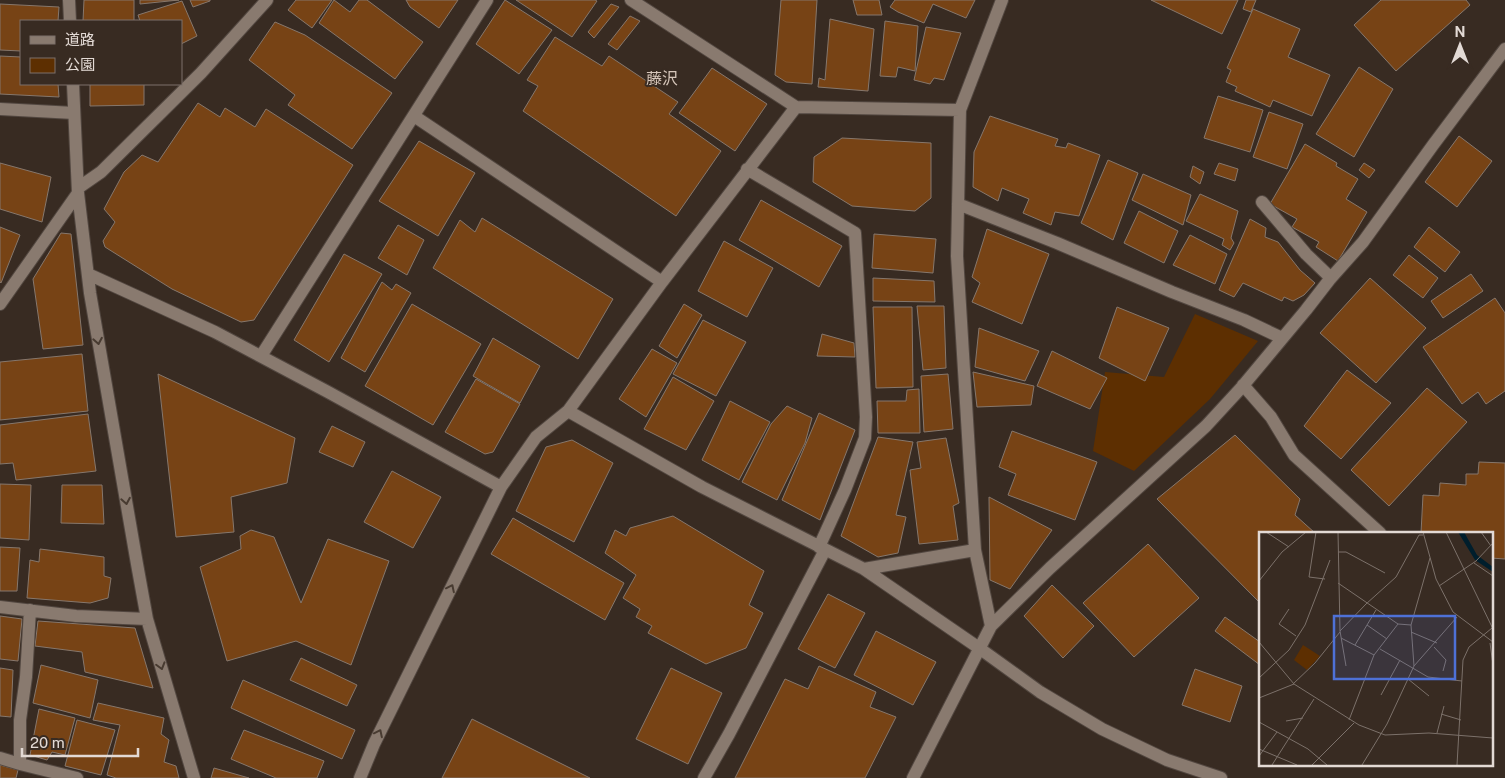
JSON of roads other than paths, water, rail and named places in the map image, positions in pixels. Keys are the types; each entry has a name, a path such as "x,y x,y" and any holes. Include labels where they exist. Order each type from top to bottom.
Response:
{"street":[{"path":"69,0 70,20"},
{"path":"0,304 78,190 101,172 194,80 266,0"},
{"path":"261,356 487,0"},
{"path":"631,0 796,107 960,110"},
{"path":"991,626 975,550 957,256 960,110 1002,0"},
{"path":"914,778 991,626 1050,568 1206,426 1243,385 1363,242 1432,145 1505,49"},
{"path":"73,85 78,190 90,293 147,619 194,778"},
{"path":"360,778 374,744 501,487 536,436 568,411 662,282 796,107"},
{"path":"0,110 74,113"},
{"path":"414,116 662,282"},
{"path":"704,778 729,734 822,548 865,438 866,417 855,233 748,169"},
{"path":"1262,202 1306,254 1331,278"},
{"path":"958,204 1244,320 1282,338"},
{"path":"88,274 215,332 501,487"},
{"path":"1243,385 1271,417 1294,455 1379,532"},
{"path":"568,411 702,487 864,569 1040,692 1102,728 1166,760 1221,778"},
{"path":"864,569 975,550"},
{"path":"0,606 76,616 147,619"},
{"path":"20,764 20,720 26,677 30,610"},
{"path":"0,758 78,778"}],"district":[{"name":"藤沢","path":"662,78"}]}
